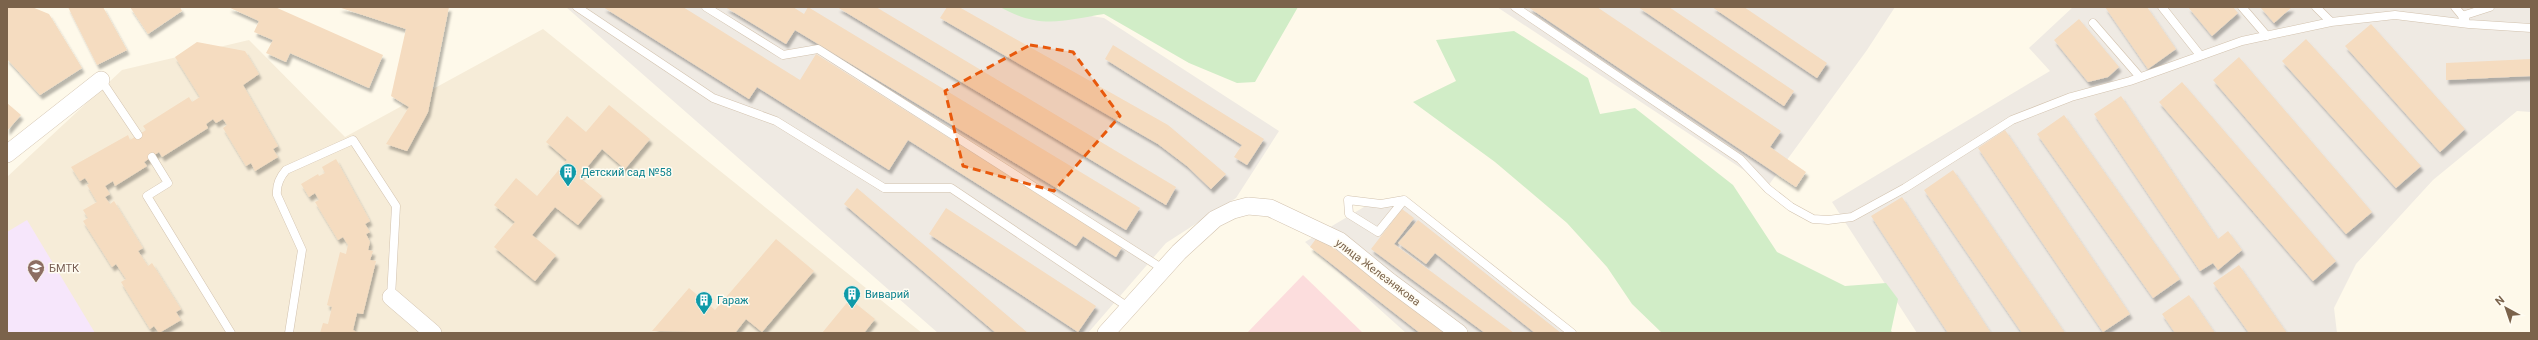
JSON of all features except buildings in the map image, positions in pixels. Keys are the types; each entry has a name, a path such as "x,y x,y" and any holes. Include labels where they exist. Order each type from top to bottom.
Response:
{"street":[{"path":"7,154 101,80"},
{"name":"улица Железнякова","path":"1106,333 1163,269 1215,219 1233,210 1248,206 1270,208 1340,241 1388,281 1459,333"},
{"path":"391,297 433,333"}],"lane":[{"path":"577,7 713,98 776,121 884,188 951,188 1128,307"},
{"path":"706,7 783,54 818,49 1163,269"},
{"path":"1515,7 1740,159 1768,189 1791,207 1812,219 1828,220 1852,217 1905,188 2012,120 2071,97 2130,81 2139,76 2186,63 2200,55 2267,36 2313,28 2330,22 2395,15 2468,24 2531,28"},
{"path":"2162,7 2200,55"},
{"path":"2242,7 2267,36"},
{"path":"2316,7 2330,22"},
{"path":"2388,7 2395,15"},
{"path":"2455,7 2468,24"},
{"path":"2462,16 2490,7"},
{"path":"2093,23 2139,76"},
{"path":"101,80 138,135"},
{"path":"289,333 302,250 277,195 276,187 280,176 286,170 353,140 396,206 391,297"},
{"path":"152,157 168,183 147,196 231,333"},
{"path":"1404,200 1378,232 1349,214 1348,200 1381,204 1404,200 1572,333"}],"highlighted area":[{"path":"1030,45 1073,52 1120,116 1054,191 963,166 945,91"}],"shaded area":[{"path":"566,7 1033,7 1104,18 1279,131 1236,198 1166,243 1088,333 938,333"},
{"path":"1497,7 1895,7 1867,50 1768,186"},
{"path":"2073,7 2531,7 2531,112 2517,111 2433,180 2356,264 2334,308 2337,333 1917,333 1832,202 2050,71 2029,48"},
{"path":"543,29 922,333 7,333 7,177 122,70 249,40 345,137"},
{"path":"1409,199 1578,333 1406,333 1305,242 1364,207"},
{"name":"БМТК","path":"27,220 95,333 7,333 7,232"},
{"path":"1303,275 1363,333 1247,333"}],"green space":[{"path":"1000,7 1298,7 1255,82 1237,83 1189,63 1104,14 1063,21 1039,21 1014,14"},
{"path":"1514,31 1588,78 1600,114 1635,108 1733,185 1777,252 1845,286 1886,283 1898,299 1891,331 1893,333 1662,333 1632,304 1607,267 1567,223 1495,162 1413,102 1456,81 1436,40"}],"place":[{"name":"Детский сад №58","path":"568,187"},
{"name":"БМТК","path":"36,283"},
{"name":"Виварий","path":"852,309"},
{"name":"Гараж","path":"704,315"}]}
